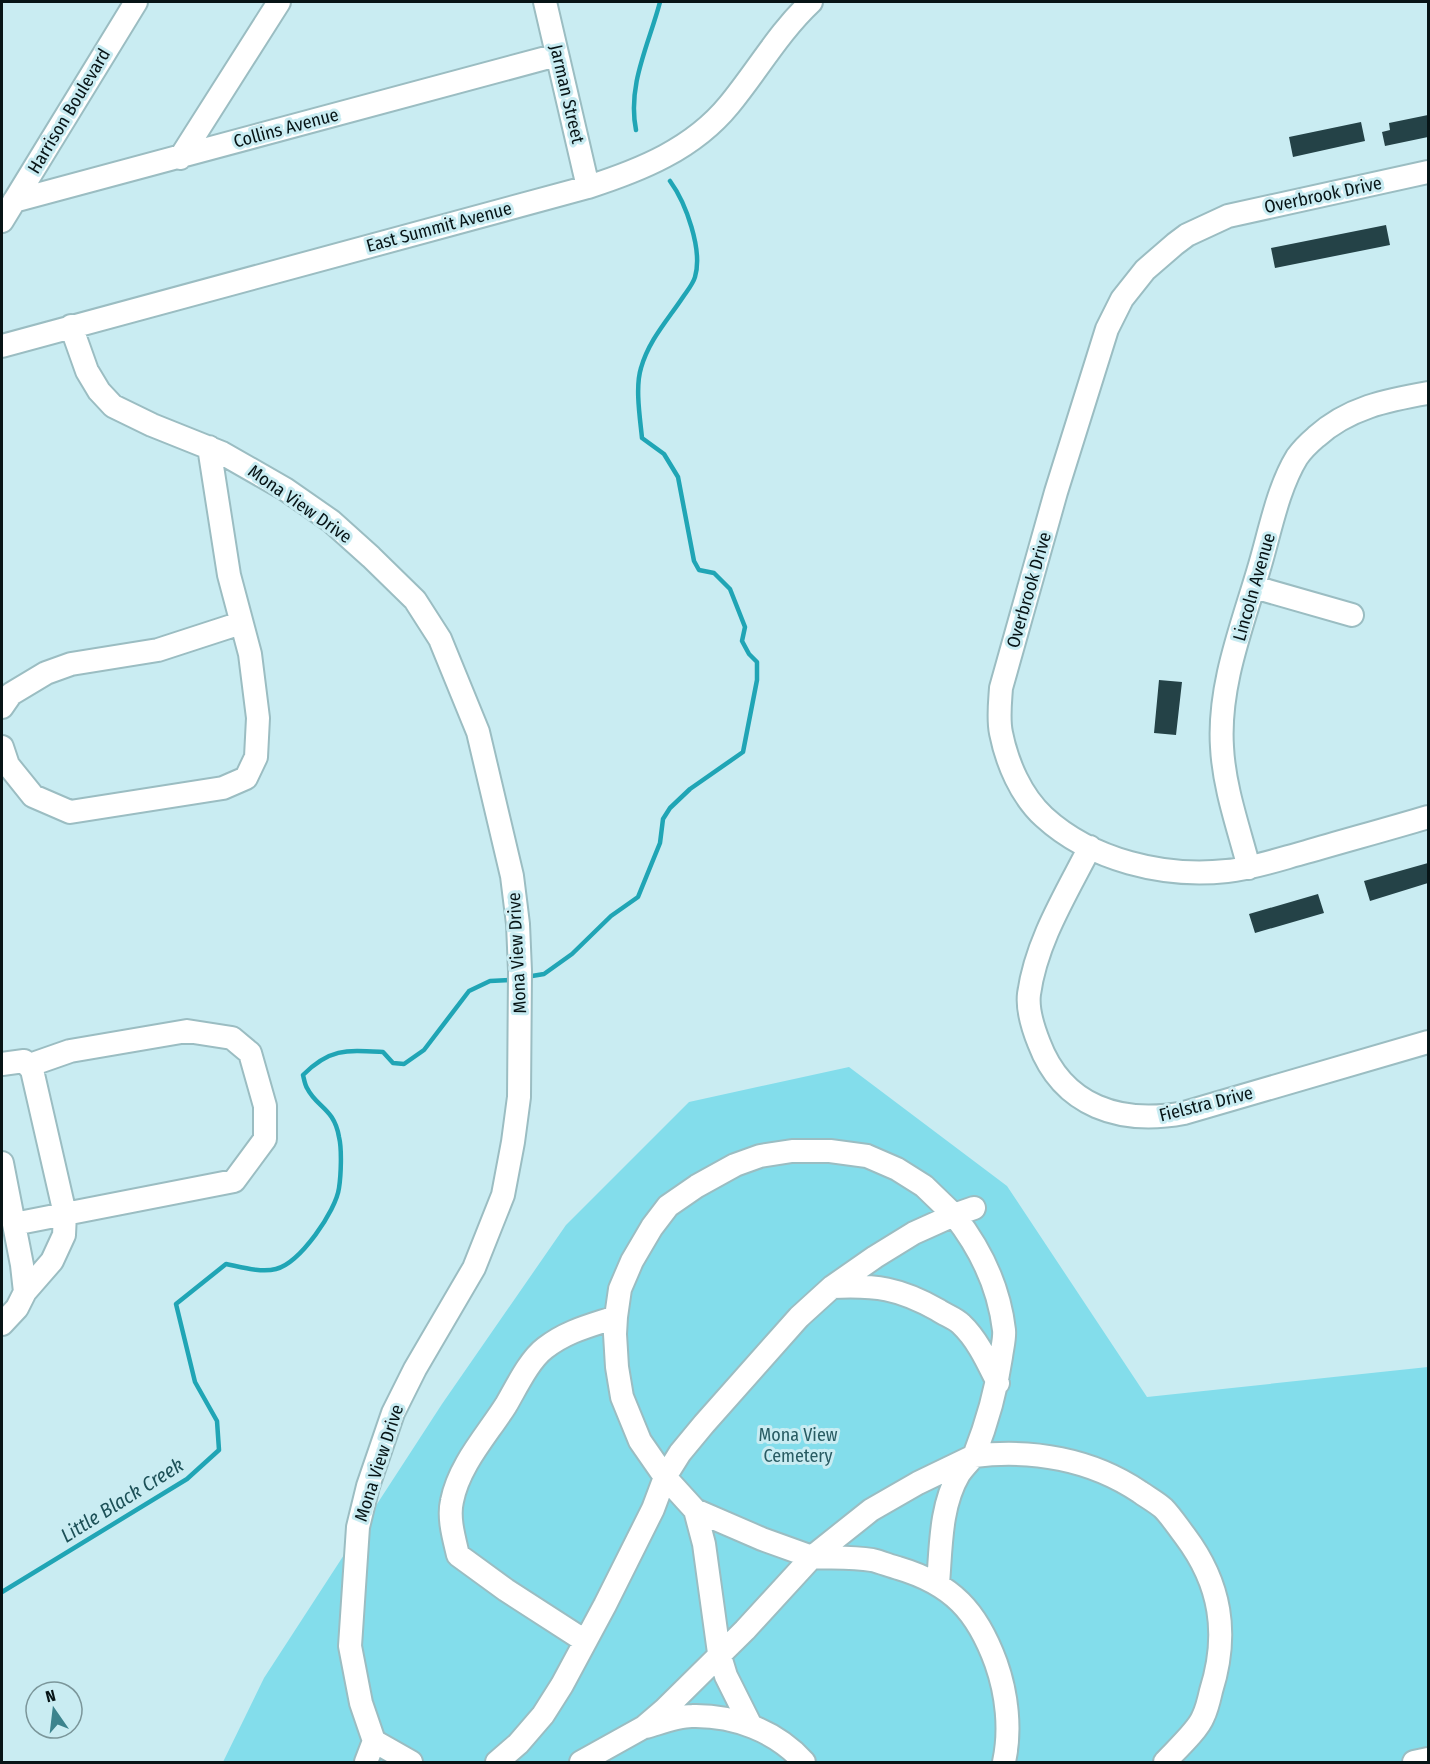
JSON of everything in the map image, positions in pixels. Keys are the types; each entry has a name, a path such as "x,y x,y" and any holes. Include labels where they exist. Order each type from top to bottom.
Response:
{"street":[{"name":"Harrison Boulevard","path":"2,221 136,2"},
{"path":"181,157 279,2"},
{"name":"Jarman Street","path":"545,2 588,187"},
{"name":"East Summit Avenue","path":"2,346 629,174 666,157 700,134 728,106 787,26 811,2"},
{"name":"Collins Avenue","path":"14,201 558,55"},
{"name":"Overbrook Drive","path":"1428,172 1243,211 1213,222 1175,244 1145,270 1114,313 1100,351 1056,492 1001,688 1000,709 1000,731 1005,749 1011,767 1025,794 1043,816 1066,835 1118,859 1176,872 1250,868 1428,817"},
{"name":"Mona View Drive","path":"71,326 87,371 99,391 113,406 152,425 209,447 259,474 331,521 415,600 440,639 478,732 498,813 513,886 518,924 519,1097 513,1142 503,1195 474,1268 415,1369 393,1413 368,1486 358,1527 350,1646 362,1703 374,1742"},
{"name":"Lincoln Avenue","path":"1250,868 1229,789 1222,749 1222,722 1227,680 1280,496 1298,457 1314,438 1340,418 1366,406 1428,393"},
{"path":"2,747 8,765 33,796 70,812 223,788 246,778 256,757 258,718 250,654 229,575 209,447"},
{"path":"1254,586 1353,615"},
{"path":"2,707 11,694 46,673 71,664 158,650 241,622"},
{"name":"Fielstra Drive","path":"1090,847 1047,932 1035,965 1028,997 1033,1026 1054,1072 1076,1094 1095,1107 1122,1115 1148,1118 1184,1113 1428,1042"},
{"path":"14,1224 234,1181 265,1139 265,1106 250,1053 232,1038 186,1031 70,1051 30,1065"},
{"path":"2,1064 24,1061 30,1065 65,1214 64,1235 51,1261 15,1299"},
{"path":"939,1584 943,1528 952,1489 974,1456 988,1422 998,1383 1004,1331 995,1290 964,1212 897,1169 867,1156 830,1151 792,1151 760,1156 735,1165 697,1186 668,1206 652,1227 632,1261 620,1289 616,1317 617,1366 622,1397 640,1442 665,1477 695,1510 762,1539 812,1557 872,1560 916,1574 939,1584 966,1607 986,1635 1002,1682 1007,1717 1004,1762"},
{"path":"2,1163 22,1265 15,1299 2,1324"},
{"path":"497,1762 518,1744 543,1715 562,1685 653,1509 665,1477 680,1453 799,1317 832,1287 914,1233 964,1212"},
{"path":"832,1287 860,1286 899,1291 960,1323 982,1351 998,1383"},
{"path":"585,1641 506,1590 458,1555 451,1524 451,1502 458,1480 470,1458 542,1350 568,1332 616,1317"},
{"path":"644,1728 745,1630 812,1557 871,1510 918,1483 974,1456 1003,1452 1068,1460 1104,1472 1162,1507 1199,1555 1215,1592 1221,1629 1219,1666 1203,1719 1165,1762"},
{"path":"695,1510 704,1544 719,1653 726,1676 750,1724"},
{"path":"581,1762 644,1728 690,1716 750,1724 780,1740 804,1762"},
{"path":"366,1762 374,1742 411,1762"},
{"path":"1414,1762 1428,1759"}],"green space":[{"name":"Mona View Cemetery","path":"849,1067 1007,1186 1147,1397 1428,1367 1428,1762 223,1762 264,1678 442,1404 566,1225 689,1102"}],"building":[{"path":"1428,115 1428,137 1385,146 1382,132 1390,130 1389,123"},
{"path":"1361,122 1365,141 1293,157 1289,137"},
{"path":"1386,225 1390,245 1275,268 1271,248"},
{"path":"1159,680 1182,682 1176,735 1154,733"},
{"path":"1428,863 1428,883 1370,901 1364,881"},
{"path":"1318,894 1324,913 1255,933 1249,914"}],"waterway":[{"name":"Little Black Creek","path":"636,130 634,97 640,65 660,2"},
{"name":"Little Black Creek","path":"526,977 544,974 572,954 611,916 638,897 660,843 663,819 670,808 690,789 743,752 757,680 757,662 749,654 742,641 745,627 730,589 714,573 699,570 694,561 678,477 664,454 642,438 638,393 639,376 644,358 693,282 697,266 695,241 687,214 670,181"},
{"name":"Little Black Creek","path":"2,1592 187,1479 219,1450 217,1421 195,1382 176,1304 226,1264 264,1270 276,1269 285,1265 306,1247 331,1210 340,1183 341,1155 337,1127 329,1114 311,1095 303,1075 331,1055 349,1051 383,1052 393,1063 404,1064 424,1050 469,991 490,981 512,980"}]}
